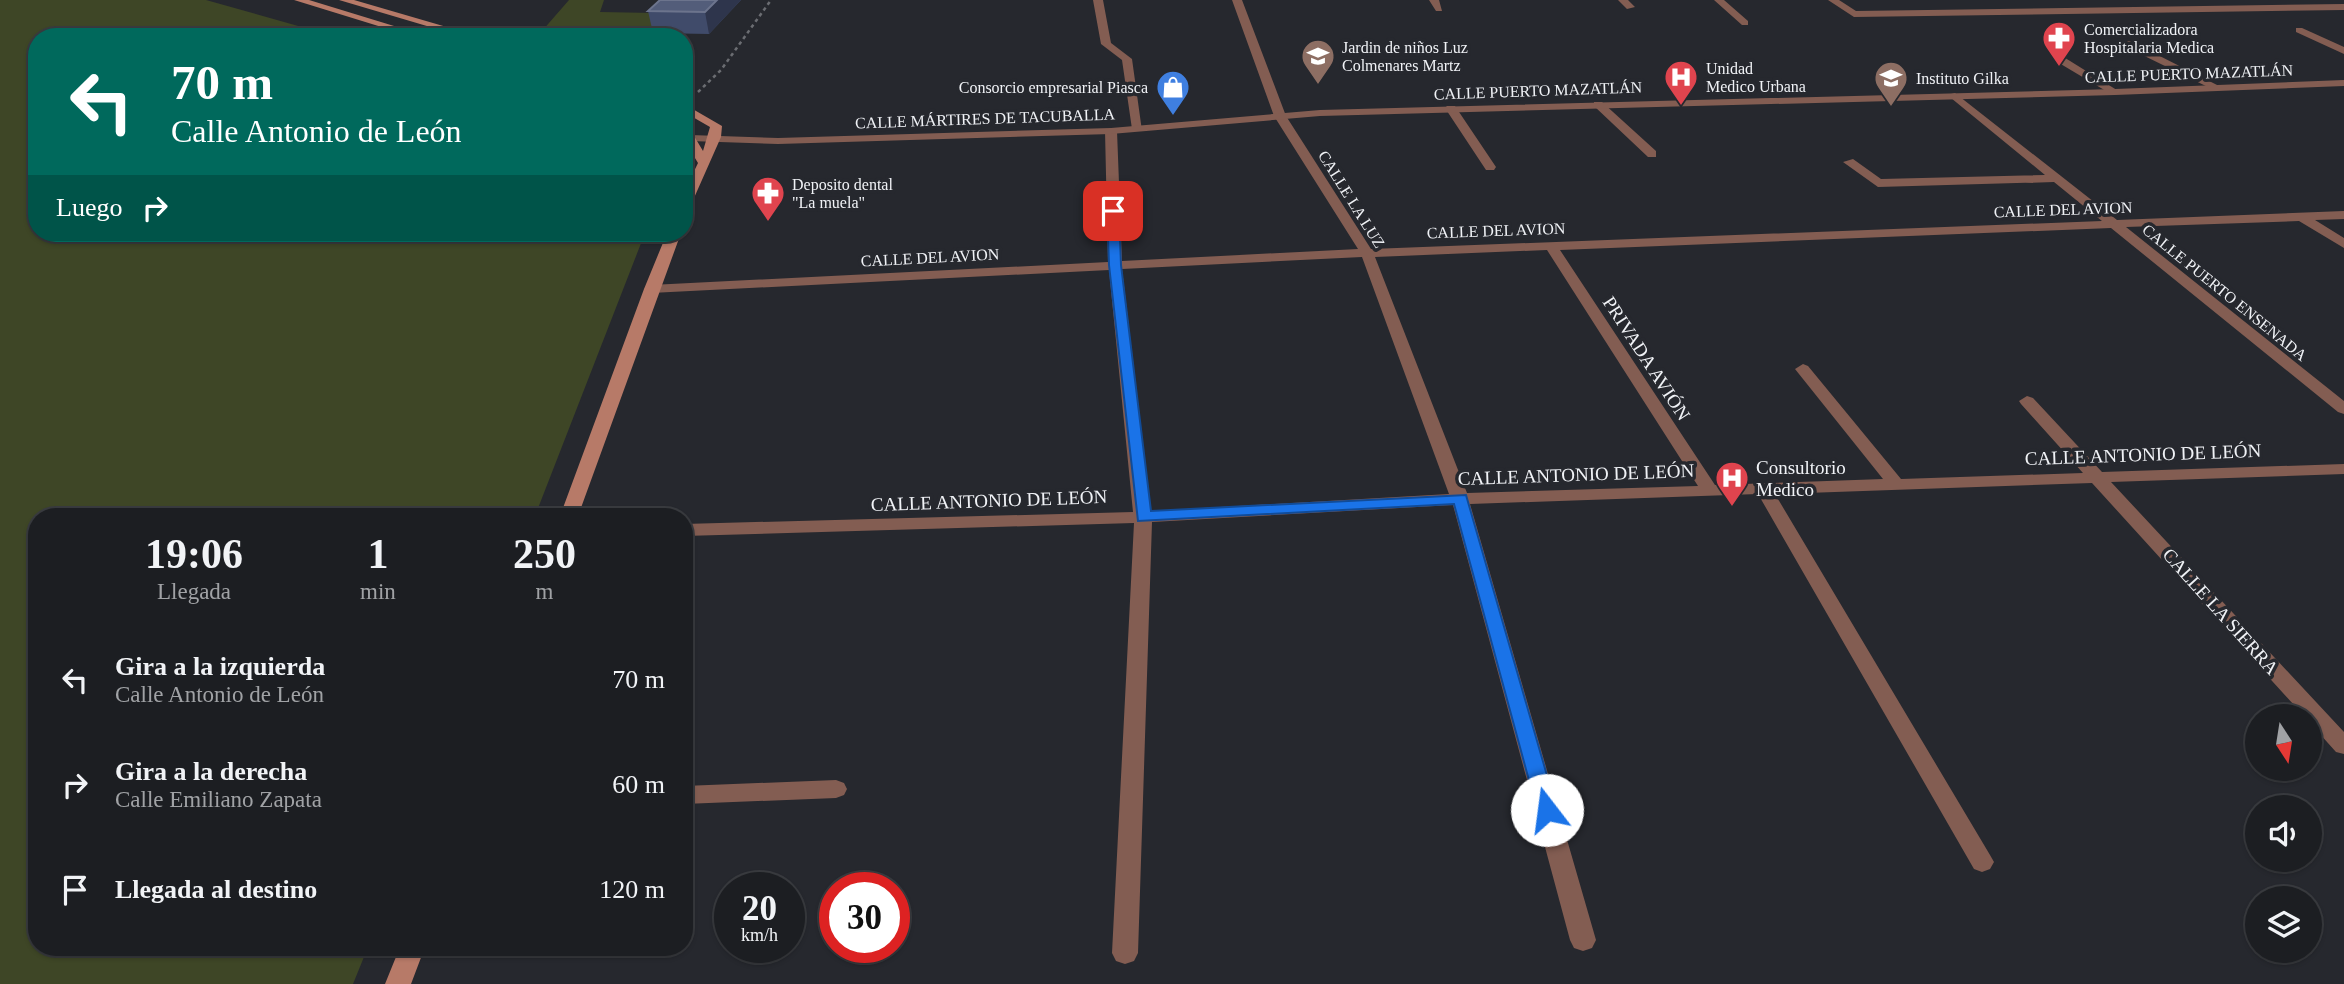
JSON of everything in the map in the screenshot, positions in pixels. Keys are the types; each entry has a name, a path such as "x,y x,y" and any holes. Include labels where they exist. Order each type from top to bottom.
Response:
{"main road":[{"path":"299,0 394,28"},
{"path":"344,0 444,28"},
{"path":"693,112 716,126 715,137 693,186"},
{"path":"693,146 703,162"},
{"path":"572,508 670,242"},
{"path":"398,984 409,956"}],"street":[{"path":"1098,0 1106,44 1127,59 1138,129"},
{"name":"CALLE LA LUZ","path":"1237,0 1280,116 1367,253 1460,499 1583,940"},
{"path":"1719,0 1745,23"},
{"path":"1833,0 1854,14 2344,7"},
{"path":"2299,30 2344,51"},
{"path":"2126,43 2218,88"},
{"path":"2058,58 2115,92"},
{"name":"CALLE PUERTO MAZATLÁN","path":"1280,116 1451,108 2115,92 2344,83"},
{"name":"CALLE PUERTO ENSENADA","path":"1955,96 2344,409"},
{"path":"1598,104 1652,154"},
{"path":"1451,108 1490,167"},
{"name":"CALLE MÁRTIRES DE TACUBALLA","path":"693,137 778,141 1111,131 1280,116"},
{"path":"1111,131 1115,265 1143,517 1125,953"},
{"path":"1849,162 1878,183 2058,178"},
{"name":"CALLE DEL AVION","path":"651,289 1550,245 2344,215"},
{"path":"2302,217 2344,244"},
{"name":"PRIVADA AVIÓN","path":"1550,245 1710,491"},
{"path":"1803,369 1896,484"},
{"name":"CALLE LA SIERRA","path":"2027,401 2344,746"},
{"name":"CALLE ANTONIO DE LEÓN","path":"693,530 1143,517 1460,499 2344,469"},
{"path":"1764,489 1982,862"},
{"path":"693,795 836,789"}],"path":[{"path":"694,97 721,70 771,0"}],"green space":[{"path":"0,0 206,0 305,28 28,28 28,242 642,242 538,508 28,508 28,956 364,956 353,984 0,984"},
{"path":"569,0 604,0 600,12 654,13 659,20 652,28 545,28"}],"building":[{"path":"660,0 717,0 705,12 648,11"}],"place":[{"name":"Comercializadora Hospitalaria Medica","path":"2059,68"},
{"name":"Jardin de niños Luz Colmenares Martz","path":"1318,86"},
{"name":"Unidad Medico Urbana","path":"1681,107"},
{"name":"Instituto Gilka","path":"1891,108"},
{"name":"Consorcio empresarial Piasca","path":"1173,117"},
{"name":"Deposito dental \"La muela\"","path":"768,223"},
{"name":"Consultorio Medico","path":"1732,508"}],"route":[{"path":"1113,211 1115,265 1143,517 1460,499 1547,810"}]}
